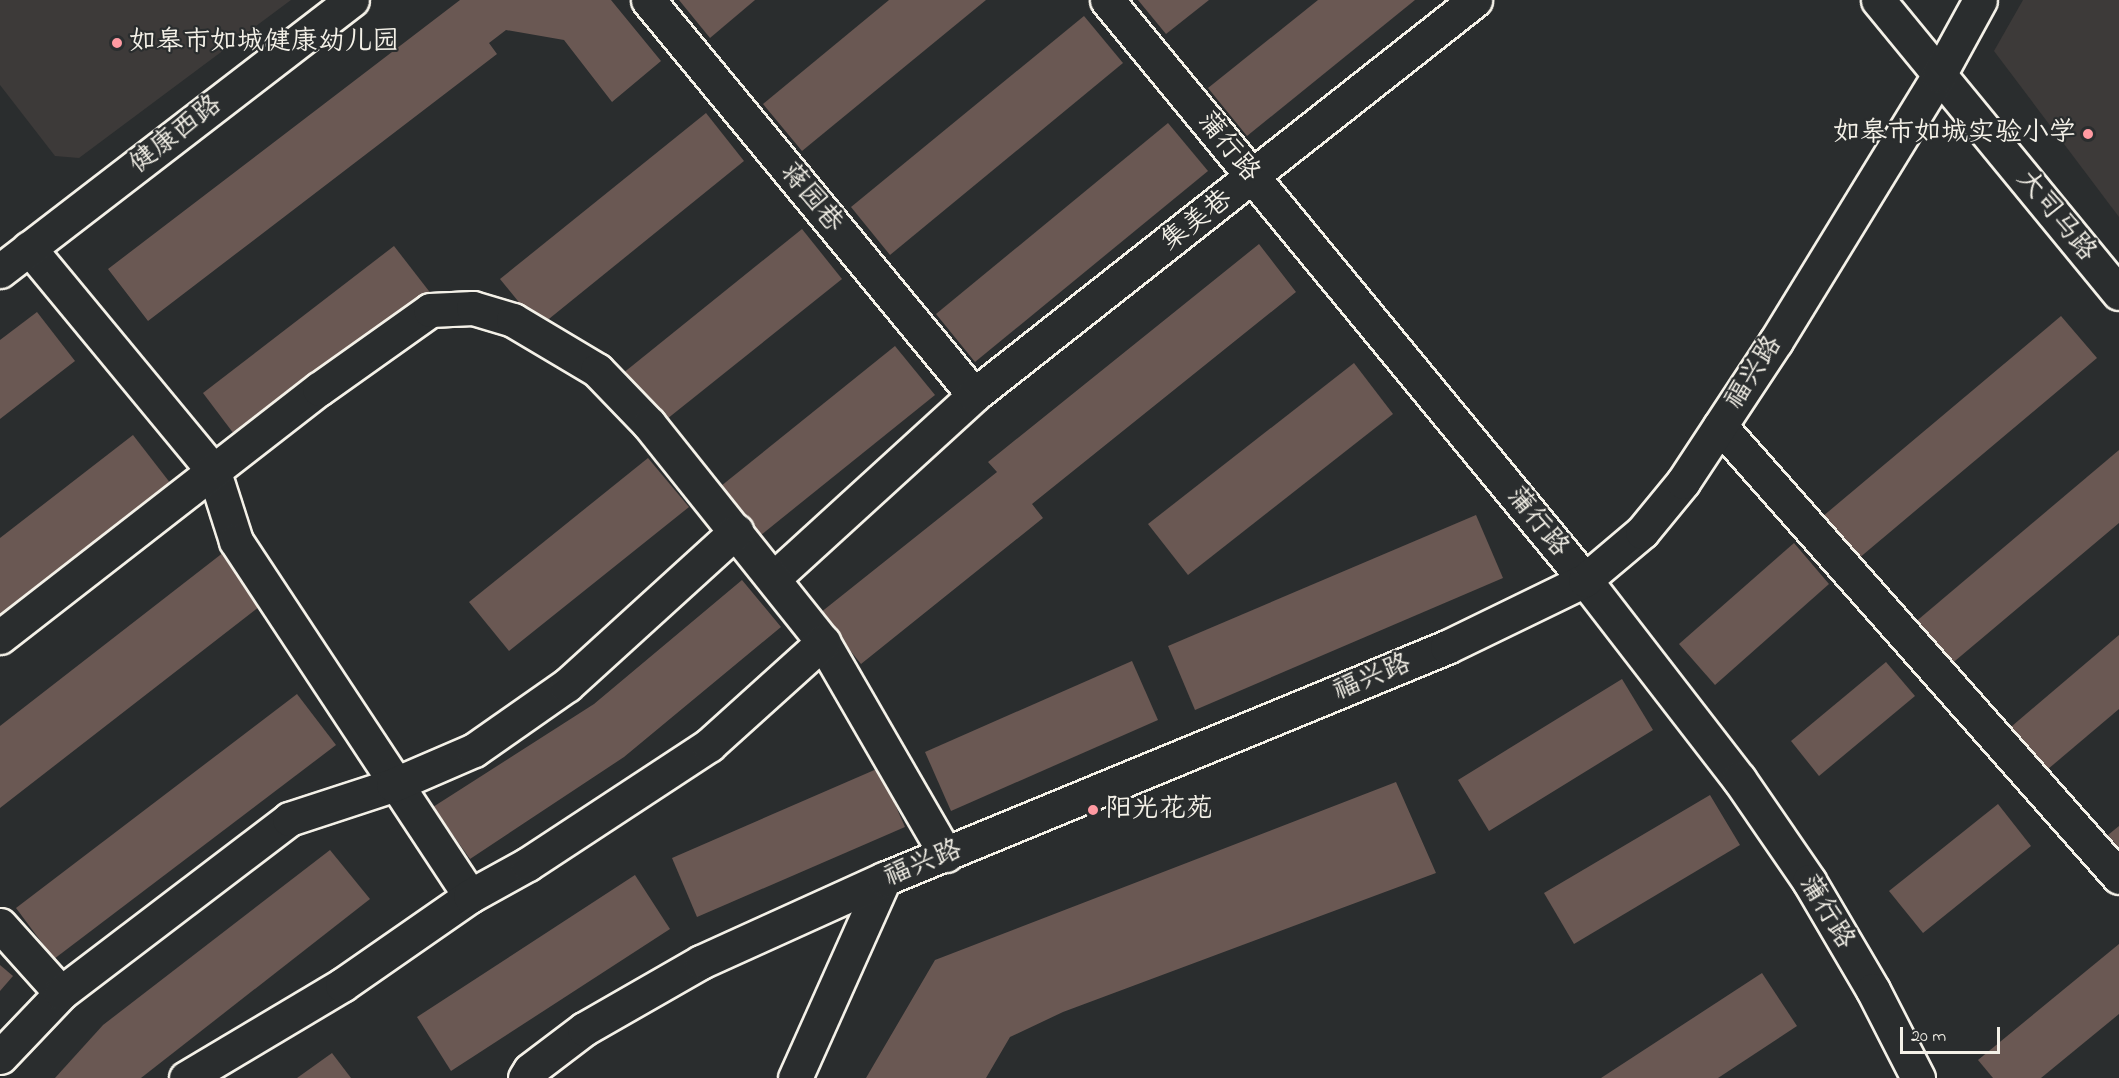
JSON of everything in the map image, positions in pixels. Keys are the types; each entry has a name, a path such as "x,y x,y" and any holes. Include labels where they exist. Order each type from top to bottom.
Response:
{"street":[{"name":"蒋园巷","path":"648,0 974,395"},
{"name":"蒲行路","path":"1107,0 1585,580 1739,778 1809,881 1873,990 1918,1078"},
{"name":"集美巷","path":"775,577 974,395 1475,0"},
{"name":"大司马路","path":"1878,0 2119,293"},
{"name":"福兴路","path":"524,1075 584,1029 639,995 701,962 884,879 1447,647 1585,580 1642,531 1720,426 1939,75 1980,0"},
{"name":"健康西路","path":"0,271 334,5"},
{"path":"29,248 214,472 236,541 393,785 470,897"},
{"path":"0,637 320,389 430,310 473,308 513,320 597,370 649,424 775,577 824,642 946,855"},
{"path":"1720,426 2119,877"},
{"path":"0,1057 61,993 289,819 393,785 474,750 567,685 736,531"},
{"path":"186,1078 342,985 470,897 528,864 709,745 824,642"},
{"path":"795,1078 884,879"},
{"path":"0,925 61,993"}],"shaded area":[{"name":"如皋市如城健康幼儿园","path":"0,0 291,0 79,158 55,156 0,85"},
{"name":"如皋市如城实验小学","path":"2023,0 2119,0 2119,217 1994,51"}],"building":[{"path":"460,0 611,0 661,61 612,102 564,40 506,30 489,43 497,54 148,321 108,269"},
{"path":"679,0 755,0 710,38"},
{"path":"889,0 986,0 802,151 763,104"},
{"path":"1138,0 1209,0 1166,34"},
{"path":"1318,0 1415,0 1247,136 1208,88"},
{"path":"1084,16 1123,63 890,255 851,207"},
{"path":"706,113 744,161 539,327 500,279"},
{"path":"1168,123 1208,171 975,362 936,314"},
{"path":"802,229 842,279 662,423 622,374"},
{"path":"1259,244 1296,292 1032,504 1043,518 861,664 820,613 997,472 988,462"},
{"path":"394,246 432,295 240,442 203,393"},
{"path":"37,312 75,361 0,419 0,340"},
{"path":"2061,316 2097,358 1858,559 1822,517"},
{"path":"895,346 935,395 756,539 716,490"},
{"path":"1354,363 1393,414 1188,575 1148,524"},
{"path":"133,435 171,484 0,617 0,538"},
{"path":"2119,450 2119,523 1949,666 1913,624"},
{"path":"648,458 689,507 509,651 469,602"},
{"path":"1476,515 1503,578 1195,710 1168,646"},
{"path":"1794,543 1829,584 1715,685 1679,644"},
{"path":"224,552 264,603 0,808 0,726"},
{"path":"742,580 781,627 624,757 470,859 433,807 594,704"},
{"path":"2119,635 2119,709 2041,775 2005,732"},
{"path":"1132,661 1158,720 951,811 925,752"},
{"path":"1886,662 1915,696 1819,776 1791,741"},
{"path":"1622,679 1653,730 1489,831 1458,780"},
{"path":"297,694 336,745 54,959 16,908"},
{"path":"879,768 905,827 697,917 672,858"},
{"path":"1396,782 1436,873 1063,1012 1010,1037 986,1078 866,1078 935,960"},
{"path":"1710,795 1740,845 1574,944 1544,893"},
{"path":"1998,804 2031,846 1923,933 1889,891"},
{"path":"2119,826 2119,848 2108,835"},
{"path":"330,850 370,899 141,1078 55,1078 103,1025"},
{"path":"635,875 670,929 451,1071 417,1017"},
{"path":"2119,944 2119,1014 2041,1078 1993,1078 1978,1060"},
{"path":"0,965 13,976 0,991"},
{"path":"1762,973 1797,1026 1718,1078 1601,1078"},
{"path":"332,1053 351,1078 297,1078"}],"place":[{"name":"如皋市如城健康幼儿园","path":"117,43"},
{"name":"如皋市如城实验小学","path":"2088,134"},
{"name":"阳光花苑","path":"1093,810"}]}
